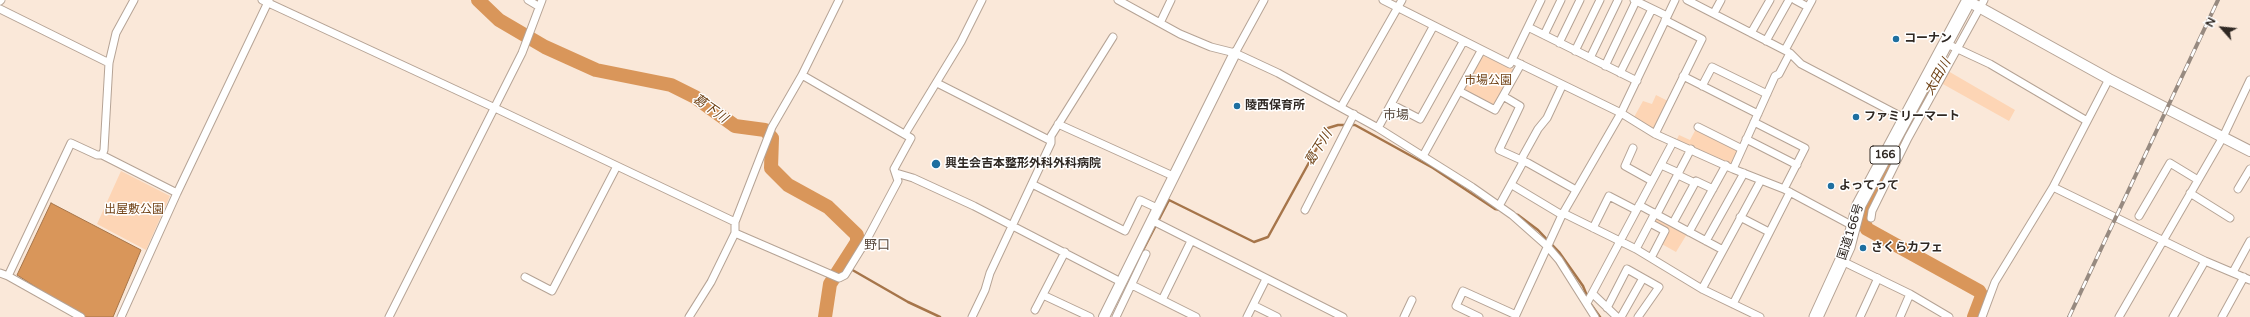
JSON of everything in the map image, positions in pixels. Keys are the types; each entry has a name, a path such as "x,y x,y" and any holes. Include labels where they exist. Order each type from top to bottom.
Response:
{"highway":[{"name":"国道166号","path":"1816,317 1842,261 1859,205 1903,135 1904,118 1937,73 1974,3"}],"street":[{"path":"102,155 104,150 109,63 116,33 134,0"},
{"path":"389,317 522,53 540,3 528,0"},
{"path":"689,317 711,282 735,233 735,222 772,127 802,75 839,0"},
{"path":"905,134 937,83 982,0"},
{"path":"1118,0 1160,23 1211,47 1235,53 1278,73 1378,128 1500,206 1547,246 1559,260 1595,317"},
{"path":"1160,23 1171,0"},
{"path":"1383,0 1399,7 1433,27 1510,64 1541,0"},
{"path":"1341,107 1402,0"},
{"path":"1544,35 1561,0"},
{"path":"1559,43 1580,0"},
{"path":"1575,51 1600,0"},
{"path":"1590,58 1618,0"},
{"path":"1478,317 1456,306 1463,290 1515,316 1562,214 1621,113 1675,0"},
{"path":"1687,0 1788,51 1801,64 1904,118"},
{"path":"1714,14 1721,0"},
{"path":"1751,33 1770,0"},
{"path":"1766,41 1789,0"},
{"path":"1689,232 1713,189 1742,149 1775,76 1779,74 1810,3 1795,0"},
{"path":"121,317 266,1 735,222"},
{"path":"1104,317 1173,176 1262,1"},
{"path":"1605,66 1635,1 1652,8 1702,39 1655,134"},
{"path":"1974,3 2109,79 2250,151"},
{"path":"1620,73 1652,8"},
{"path":"0,9 109,63"},
{"path":"1378,128 1433,27"},
{"path":"1528,27 1637,81"},
{"path":"972,317 986,290 990,273 1032,184 1051,141 1051,136 1113,37"},
{"path":"1391,104 1420,120 1463,42"},
{"path":"1952,47 1990,64 2087,121"},
{"path":"1423,156 1481,51"},
{"path":"1512,60 1562,86 1621,113 1655,134 1729,167 1787,190 1853,226"},
{"path":"1459,91 1495,110 1521,64"},
{"path":"1702,86 1712,67 1767,94"},
{"path":"1871,218 1872,211 1903,135 1937,73"},
{"path":"735,233 838,278 845,275 866,241 898,181 894,169 911,138 802,75"},
{"path":"1683,76 1758,114"},
{"path":"1982,317 1995,282 2053,187 2109,79"},
{"path":"2119,317 2223,137 2250,80"},
{"path":"937,83 1051,141"},
{"path":"1500,206 1512,185 1523,161 1523,156 1538,129 1547,118 1562,86"},
{"path":"1503,96 1520,106 1499,150 1523,161 1576,190"},
{"path":"1305,210 1354,114"},
{"path":"1734,304 1769,232 1805,148 1754,122"},
{"path":"1058,124 1173,176"},
{"path":"1698,127 1742,149"},
{"path":"1746,139 1797,165"},
{"path":"1586,303 1593,294 1673,142"},
{"path":"8,276 71,143 97,155 102,155 177,193"},
{"path":"1633,148 1625,166 1652,181"},
{"path":"1636,249 1679,174 1691,149"},
{"path":"2139,216 2170,163 2198,180"},
{"path":"1661,165 1695,183 1696,181 1713,189"},
{"path":"525,277 552,291 618,166"},
{"path":"2238,189 2250,169"},
{"path":"896,173 920,181 1012,224 1121,282"},
{"path":"1706,241 1744,173"},
{"path":"1702,289 1761,180"},
{"path":"1673,224 1695,183"},
{"path":"1032,184 1125,231 1140,200 1158,208"},
{"path":"1512,185 1562,214 1636,249 1702,289 1760,317"},
{"path":"2053,187 2205,261 2247,279 2222,317"},
{"path":"2190,194 2230,218"},
{"path":"1593,228 1609,196 1656,214 1723,250"},
{"path":"1740,217 1769,232"},
{"path":"1151,220 1343,317"},
{"path":"1650,224 1665,231 1651,258"},
{"path":"1162,300 1192,241"},
{"path":"2233,272 2250,241"},
{"path":"1035,310 1065,252"},
{"path":"1116,317 1146,254"},
{"path":"1842,261 1910,294 1949,317"},
{"path":"2173,317 2205,261"},
{"path":"1607,308 1627,269 1659,287 1638,317"},
{"path":"0,273 81,317"},
{"path":"1621,317 1643,278"},
{"path":"1860,317 1878,278"},
{"path":"1247,317 1266,279"},
{"path":"1132,285 1196,317"},
{"path":"1043,294 1090,317"},
{"path":"1593,294 1617,317"},
{"path":"1900,317 1910,294"},
{"path":"1404,317 1412,300"},
{"path":"1253,305 1277,317"}],"green space":[{"name":"市場公園","path":"1482,55 1515,70 1494,106 1463,90"},
{"path":"1948,71 2015,110 2009,121 1941,83"},
{"path":"1656,95 1668,101 1654,130 1633,119 1643,101 1652,104"},
{"path":"1696,129 1738,151 1732,166 1676,141 1679,135 1690,140"},
{"name":"出屋敷公園","path":"121,171 170,196 146,250 97,224"},
{"path":"1656,217 1687,234 1676,252 1660,243 1666,231 1653,223"}],"shaded area":[{"path":"51,203 141,250 113,317 83,317 17,275"}],"waterway":[{"name":"葛下川","path":"478,0 499,20 545,47 596,70 671,85 695,97 735,126 765,130 772,138 771,168 788,185 828,207 857,235 857,242 830,284 825,317"},
{"name":"太田川","path":"1939,74 1870,200 1863,221 1867,229 1979,291 1982,296 1974,317"},
{"name":"葛下川","path":"1140,256 1169,200 1254,242 1268,237 1328,128 1338,125 1355,125 1433,168 1495,209 1501,210"},
{"name":"葛下川","path":"1514,214 1518,215 1538,230 1559,252 1583,286 1590,303 1600,317"},
{"name":"葛下川","path":"842,264 908,302 940,317"}],"railway":[{"path":"2069,317 2218,0"}],"place":[{"name":"コーナン","path":"1896,39"},
{"name":"陵西保育所","path":"1237,106"},
{"name":"ファミリーマート","path":"1856,117"},
{"name":"興生会吉本整形外科外科病院","path":"936,164"},
{"name":"よってって","path":"1831,186"},
{"name":"さくらカフェ","path":"1863,248"}],"district":[{"name":"市場","path":"1396,116"},
{"name":"野口","path":"877,246"}]}
